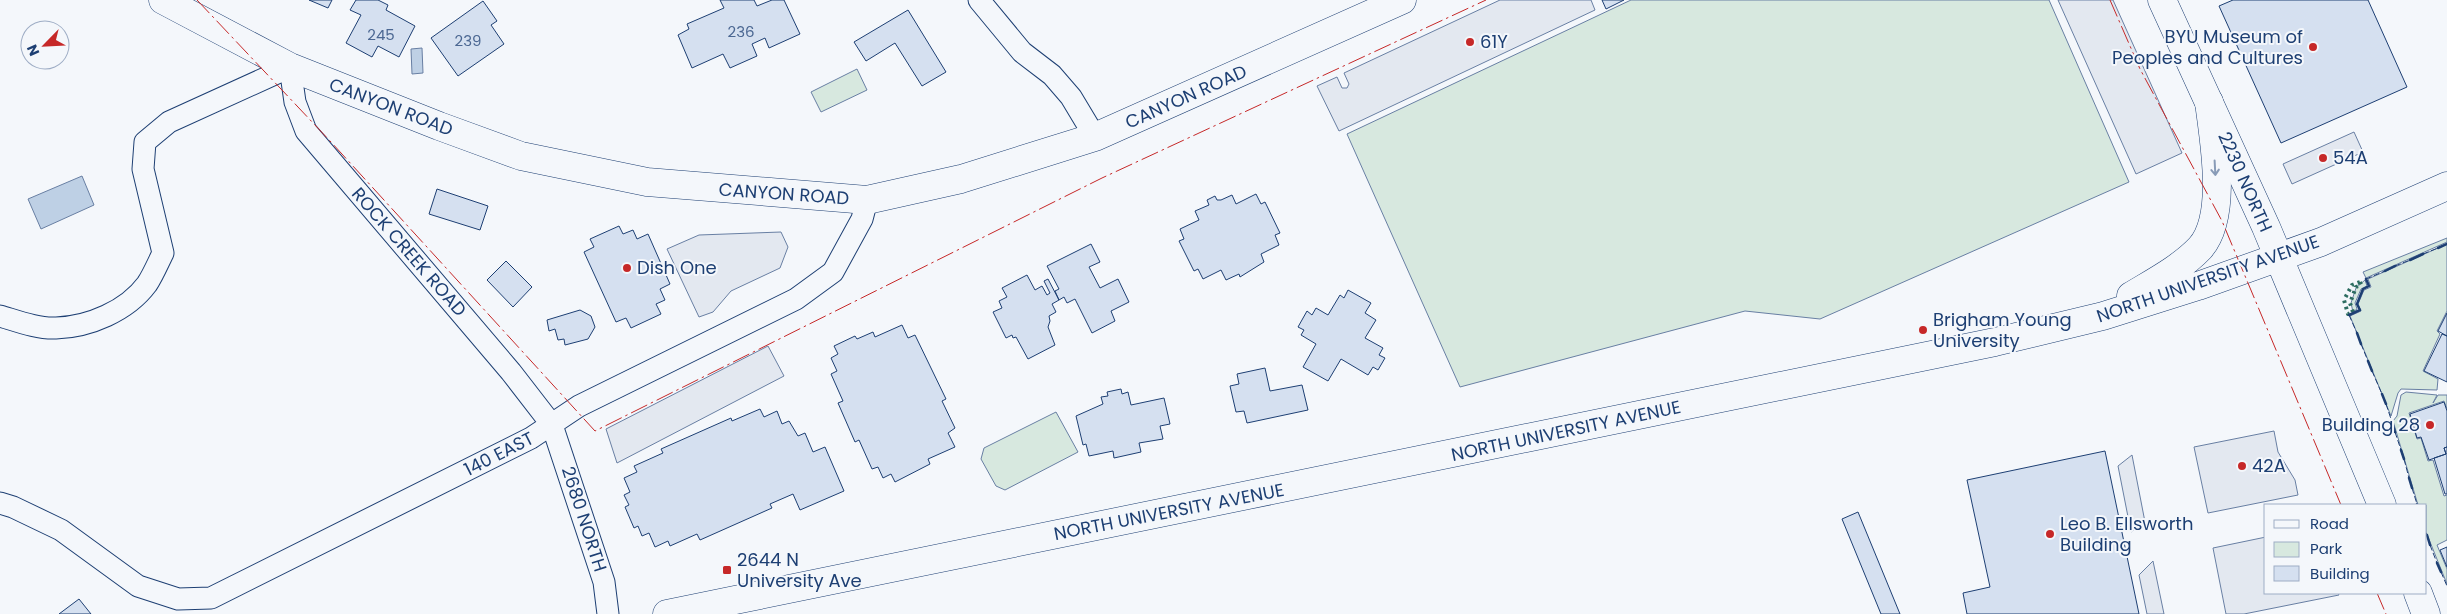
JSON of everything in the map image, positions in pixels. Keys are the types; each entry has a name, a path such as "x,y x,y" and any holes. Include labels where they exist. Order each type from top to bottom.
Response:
{"main road":[{"name":"CANYON ROAD","path":"163,0 290,67 521,156 647,182 867,200 962,179 1094,137 1402,0"},
{"name":"2230 NORTH","path":"2162,0 2279,257 2382,504"},
{"path":"2081,322 2128,298 2170,272 2190,257 2205,241 2215,212 2215,164 2209,102"},
{"name":"NORTH UNIVERSITY AVENUE","path":"667,614 1966,348 2081,322 2198,286 2320,242 2447,186"},
{"path":"2418,594 2426,614"}],"street":[{"path":"979,0 1022,52 1052,75 1071,97 1094,137"},
{"path":"0,316 26,324 56,328 97,320 125,305 146,284 163,253 142,169 144,142 169,122 290,67"},
{"name":"ROCK CREEK ROAD","path":"290,67 295,102 306,131 511,372 552,425"},
{"name":"140 EAST","path":"0,503 13,506 61,530 138,586 178,599 211,598 490,459 552,425 579,406 796,298 833,272 862,219 867,200"},
{"name":"2680 NORTH","path":"552,425 604,582 608,614"}],"green space":[{"path":"1631,0 2049,0 2129,182 1820,319 1745,311 1460,387 1347,134"},
{"path":"857,69 867,90 821,112 811,92"},
{"path":"2447,238 2447,242 2366,278 2363,272"},
{"path":"2447,244 2447,311 2437,331 2440,334 2423,371 2438,379 2437,390 2401,389 2391,416 2350,316 2361,311 2358,304 2364,290 2371,287 2368,279"},
{"path":"2365,280 2367,286 2361,289 2355,303 2357,309 2353,312 2351,303 2356,288"},
{"path":"2406,392 2437,395 2433,403 2438,395 2447,395 2447,409 2444,401 2409,413 2417,439 2421,438 2428,461 2433,460 2444,496 2447,495 2447,540 2437,545 2447,569 2447,584 2427,534 2427,504 2418,504 2393,421 2397,416 2401,395"},
{"path":"1056,412 1078,452 1005,490 996,486 981,459 984,448"}],"shaded area":[{"name":"61Y","path":"1500,0 1591,0 1595,10 1339,131 1317,86 1337,77 1342,88 1347,88 1349,84 1344,73"},
{"path":"2058,0 2113,0 2182,153 2136,174"},
{"name":"54A","path":"2354,132 2363,152 2292,184 2283,164"},
{"path":"781,232 788,247 780,268 731,291 713,312 699,317 667,249 699,235"},
{"path":"768,346 784,376 617,463 606,429"},
{"name":"42A","path":"2274,431 2278,452 2295,480 2298,495 2208,513 2194,447"},
{"path":"2132,455 2145,522 2131,532 2118,466"},
{"path":"2264,537 2264,594 2339,595 2244,614 2226,614 2213,548"},
{"path":"2153,561 2164,614 2147,614 2139,575"}],"water":[{"path":"422,48 423,73 412,74 411,49"},
{"path":"82,176 94,205 41,229 28,199"}],"building":[{"path":"309,0 332,0 328,8"},
{"path":"356,0 378,0 388,5 386,10 415,26 399,57 378,46 372,57 346,43 361,15 350,10"},
{"path":"720,0 754,0 757,6 772,0 784,0 800,34 769,48 765,38 752,44 757,56 730,68 723,54 692,68 678,35 689,29 687,24 724,8"},
{"path":"1602,0 1624,0 1606,9"},
{"name":"BYU Museum of Peoples and Cultures","path":"2233,0 2368,0 2407,87 2281,143 2219,6"},
{"path":"483,1 497,21 491,25 504,44 458,76 431,38"},
{"path":"908,10 946,72 922,86 895,43 866,61 854,42"},
{"path":"437,189 488,206 480,230 429,214"},
{"path":"1256,194 1261,204 1265,202 1280,233 1275,235 1279,245 1261,254 1264,262 1240,277 1239,274 1226,280 1221,270 1203,279 1198,269 1194,271 1179,241 1184,239 1180,229 1199,220 1195,211 1209,205 1207,200 1215,196 1217,200 1221,200 1232,195 1236,204"},
{"name":"Dish One","path":"619,226 623,234 633,230 637,239 648,234 670,284 660,289 665,300 656,304 661,314 631,328 626,318 616,322 584,252 594,247 590,239"},
{"path":"1091,244 1100,262 1089,267 1100,288 1118,279 1129,302 1111,311 1115,321 1092,333 1075,299 1067,303 1064,297 1059,300 1055,291 1059,289 1047,266"},
{"path":"506,261 532,287 513,307 487,280"},
{"path":"1027,275 1035,290 1042,286 1047,295 1050,293 1044,281 1048,279 1059,300 1052,304 1056,312 1049,316 1048,327 1055,345 1028,359 1016,337 1013,338 1012,335 1006,338 993,312 1002,308 999,301 1007,297 1002,288"},
{"path":"1348,290 1371,303 1365,313 1376,320 1365,338 1383,348 1379,355 1385,358 1378,370 1373,367 1368,375 1341,359 1328,381 1303,367 1316,344 1301,335 1304,330 1298,327 1307,311 1312,315 1316,308 1328,315 1340,295 1344,298"},
{"path":"580,310 591,316 595,327 588,339 565,345 564,339 558,340 555,329 549,331 547,320"},
{"path":"2447,313 2447,336 2438,331"},
{"path":"902,325 908,338 915,335 946,399 942,401 955,428 948,433 955,447 928,459 930,464 895,482 891,474 883,478 878,467 872,469 859,440 855,442 838,403 843,401 831,374 837,371 831,358 838,354 834,346 855,336 857,339 873,332 875,337"},
{"path":"2442,334 2447,336 2447,382 2424,371"},
{"path":"1265,368 1270,391 1302,385 1308,410 1247,423 1244,411 1236,412 1230,386 1239,384 1237,374"},
{"path":"1121,389 1122,394 1128,392 1131,405 1164,398 1170,424 1160,426 1163,439 1139,443 1141,452 1114,458 1113,451 1089,456 1086,444 1083,445 1076,416 1103,404 1101,397 1108,396 1107,392"},
{"name":"Building 28","path":"2444,402 2447,411 2447,447 2444,448 2446,454 2429,460 2421,437 2417,438 2410,414"},
{"path":"760,409 764,417 777,411 782,424 789,421 798,436 805,433 813,452 825,447 844,491 800,510 793,494 770,504 772,508 700,540 697,534 670,546 668,541 655,547 649,533 642,536 638,526 634,528 625,507 629,505 624,495 630,492 624,478 637,472 634,466 663,453 661,449 731,418 732,421"},
{"name":"Building 28","path":"2447,447 2447,494 2445,494 2434,458 2446,454 2444,448"},
{"name":"Leo B. Ellsworth Building","path":"2105,451 2139,614 1967,614 1963,593 1990,587 1967,480"},
{"path":"1858,512 1900,614 1881,614 1842,519"},
{"path":"2447,547 2447,567 2440,550"},
{"path":"79,599 91,614 59,614"}],"hedge":[{"path":"2360,282 2361,285 2356,287 2350,303 2353,312 2348,314 2344,300 2352,285 2360,282"}],"fence":[{"path":"2423,254 2438,248"},
{"path":"2395,266 2410,260"},
{"path":"2366,279 2385,271"},
{"path":"2349,315 2357,333"},
{"path":"2361,344 2368,361"},
{"path":"2372,371 2382,394"},
{"path":"2386,404 2392,422"},
{"path":"2395,432 2401,450"},
{"path":"2404,459 2409,478"},
{"path":"2412,488 2417,504"},
{"path":"2430,545 2437,563"},
{"path":"2441,572 2447,586"}],"wall":[{"path":"2438,248 2447,244"},
{"path":"2410,260 2423,254"},
{"path":"2385,271 2395,266"},
{"path":"2349,315 2360,310 2357,304 2363,289 2369,286 2366,279"},
{"path":"2357,333 2361,344"},
{"path":"2368,361 2372,371"},
{"path":"2382,394 2386,404"},
{"path":"2392,422 2395,432"},
{"path":"2401,450 2404,459"},
{"path":"2409,478 2412,488"},
{"path":"2427,535 2430,545"},
{"path":"2437,563 2441,572"}],"power":[{"path":"197,0 331,142 595,431 1102,178 1486,0"},
{"path":"2110,0 2140,69 2222,221 2341,504"},
{"path":"2377,594 2386,614"}],"place":[{"name":"61Y","path":"1470,42"},
{"name":"BYU Museum of Peoples and Cultures","path":"2313,47"},
{"name":"54A","path":"2323,158"},
{"name":"Dish One","path":"627,268"},
{"name":"Brigham Young University","path":"1923,330"},
{"name":"Building 28","path":"2430,425"},
{"name":"42A","path":"2242,466"},
{"name":"Leo B. Ellsworth Building","path":"2050,534"},
{"name":"2644 N University Ave","path":"727,570"}]}
